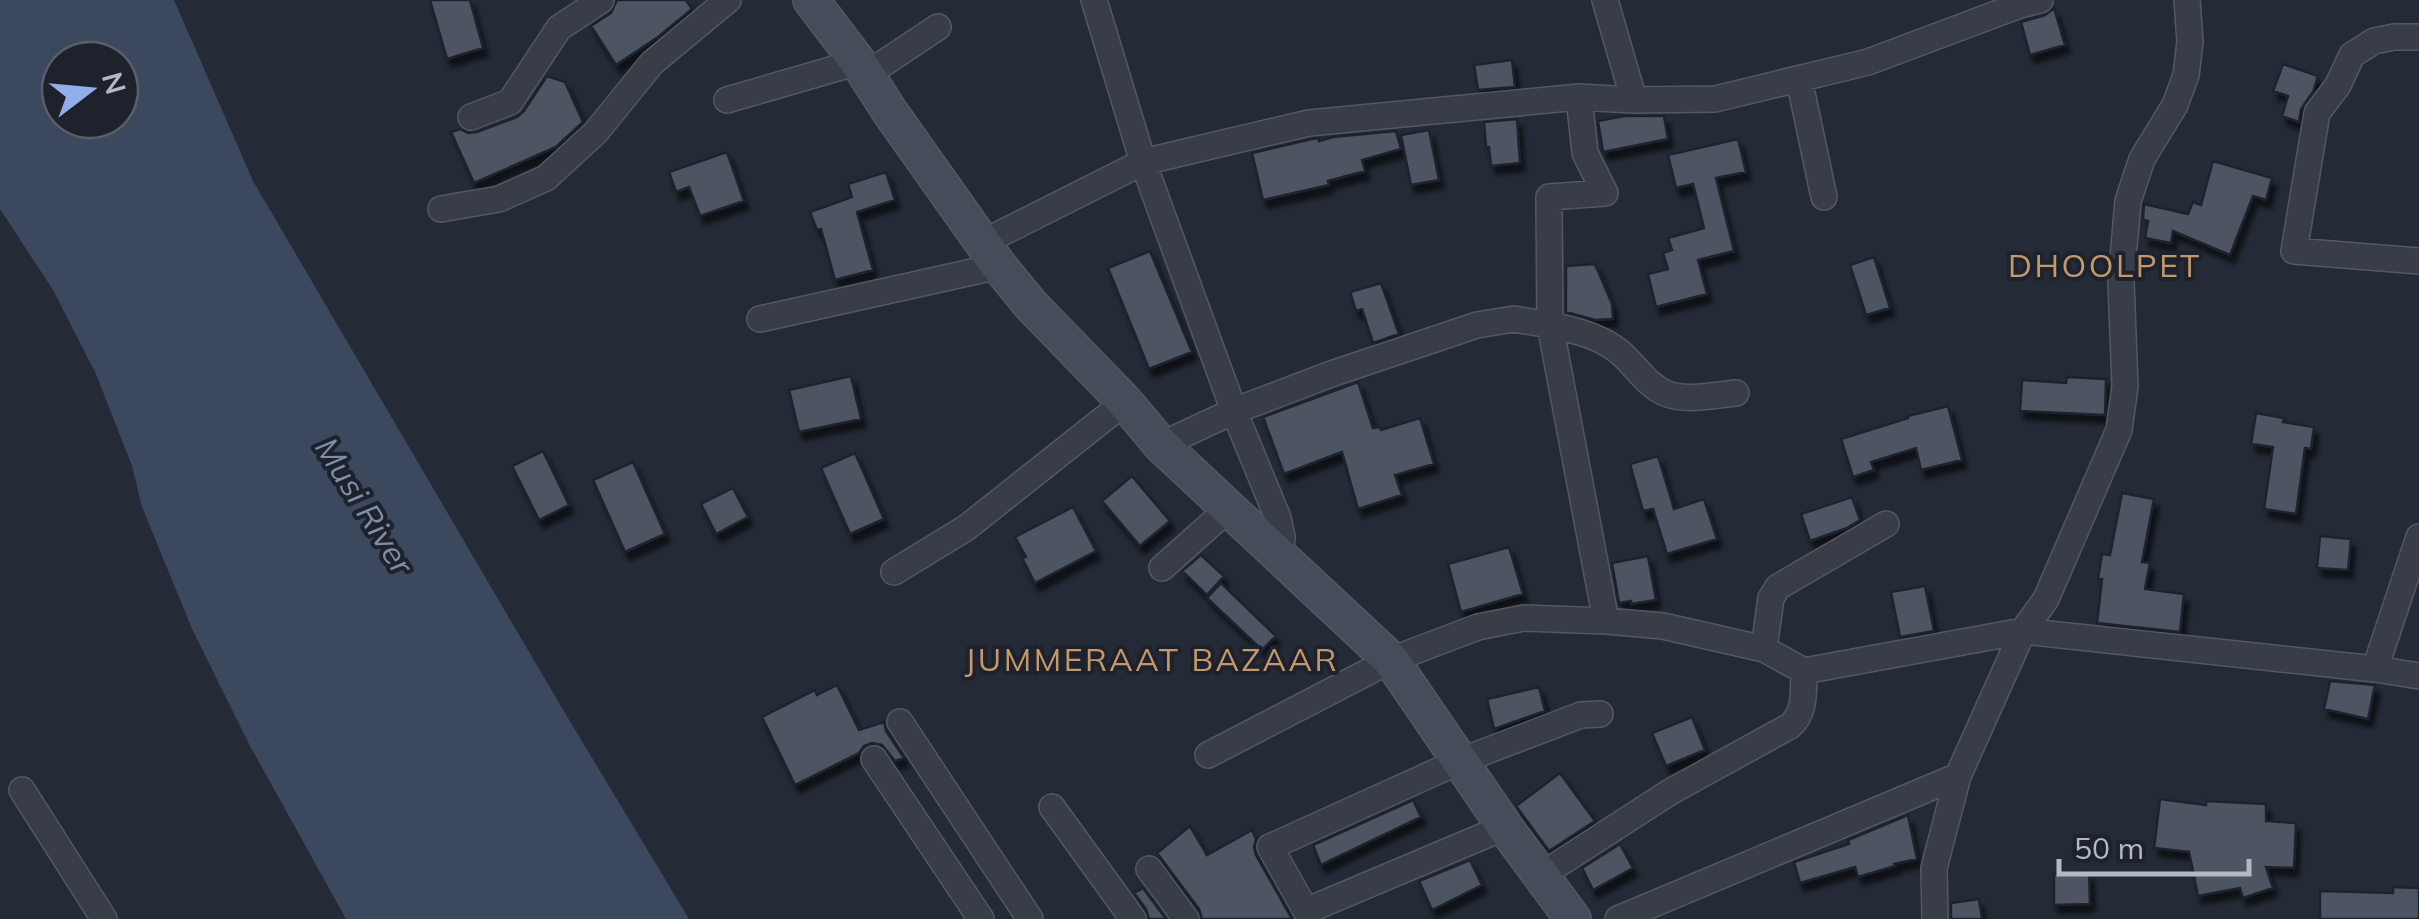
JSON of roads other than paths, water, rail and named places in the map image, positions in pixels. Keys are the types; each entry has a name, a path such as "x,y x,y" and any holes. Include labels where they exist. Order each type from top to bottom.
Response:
{"main road":[{"path":"811,0 990,255 1030,304 1125,402 1160,445 1391,660 1504,827 1574,919"}],"street":[{"path":"470,117 510,102 559,28 601,0"},
{"path":"441,209 499,199 546,178 596,132 652,63 728,0"},
{"path":"1094,0 1144,162 1234,411 1278,518 1282,537 1280,558"},
{"path":"1604,0 1634,100"},
{"path":"1935,919 1934,868 1958,776 2023,631 2046,598 2119,430 2125,386 2121,282 2128,201 2142,159 2175,105 2186,74 2190,42 2187,0"},
{"path":"760,319 990,255 1144,162 1309,122 1579,97 1715,100 1868,62 2026,2"},
{"path":"727,100 862,68 938,27"},
{"path":"2419,37 2374,41 2352,55 2338,85 2316,113 2294,251 2419,261"},
{"path":"1799,79 1824,197"},
{"path":"1579,97 1585,153 1605,193 1549,196 1550,325 1606,621"},
{"path":"1160,445 1234,411 1331,374 1477,326 1514,319 1584,332 1603,341 1665,393 1685,397 1736,394"},
{"path":"894,572 966,528 1125,402"},
{"path":"1162,568 1228,510"},
{"path":"1764,649 1770,598 1778,587 1886,524"},
{"path":"2375,669 2419,537"},
{"path":"1208,754 1391,660 1478,626 1524,618 1663,626 1764,649 1804,672 2023,631 2419,676"},
{"path":"1540,876 1670,792 1790,726 1799,718 1803,704 1804,672"},
{"path":"1504,827 1306,911 1270,847 1460,761 1581,715 1600,714"},
{"path":"900,722 1030,919"},
{"path":"874,759 981,919"},
{"path":"1618,919 1958,776"},
{"path":"22,790 104,919"},
{"path":"1052,807 1133,919"},
{"path":"1149,869 1186,919"}],"water":[{"name":"Musi River","path":"0,0 174,0 253,181 689,919 346,919 249,744 193,631 142,507 132,466 96,374 53,290 0,209"}],"district":[{"name":"DHOOLPET","path":"2105,266"},
{"name":"JUMMERAAT BAZAAR","path":"1152,660"}]}
